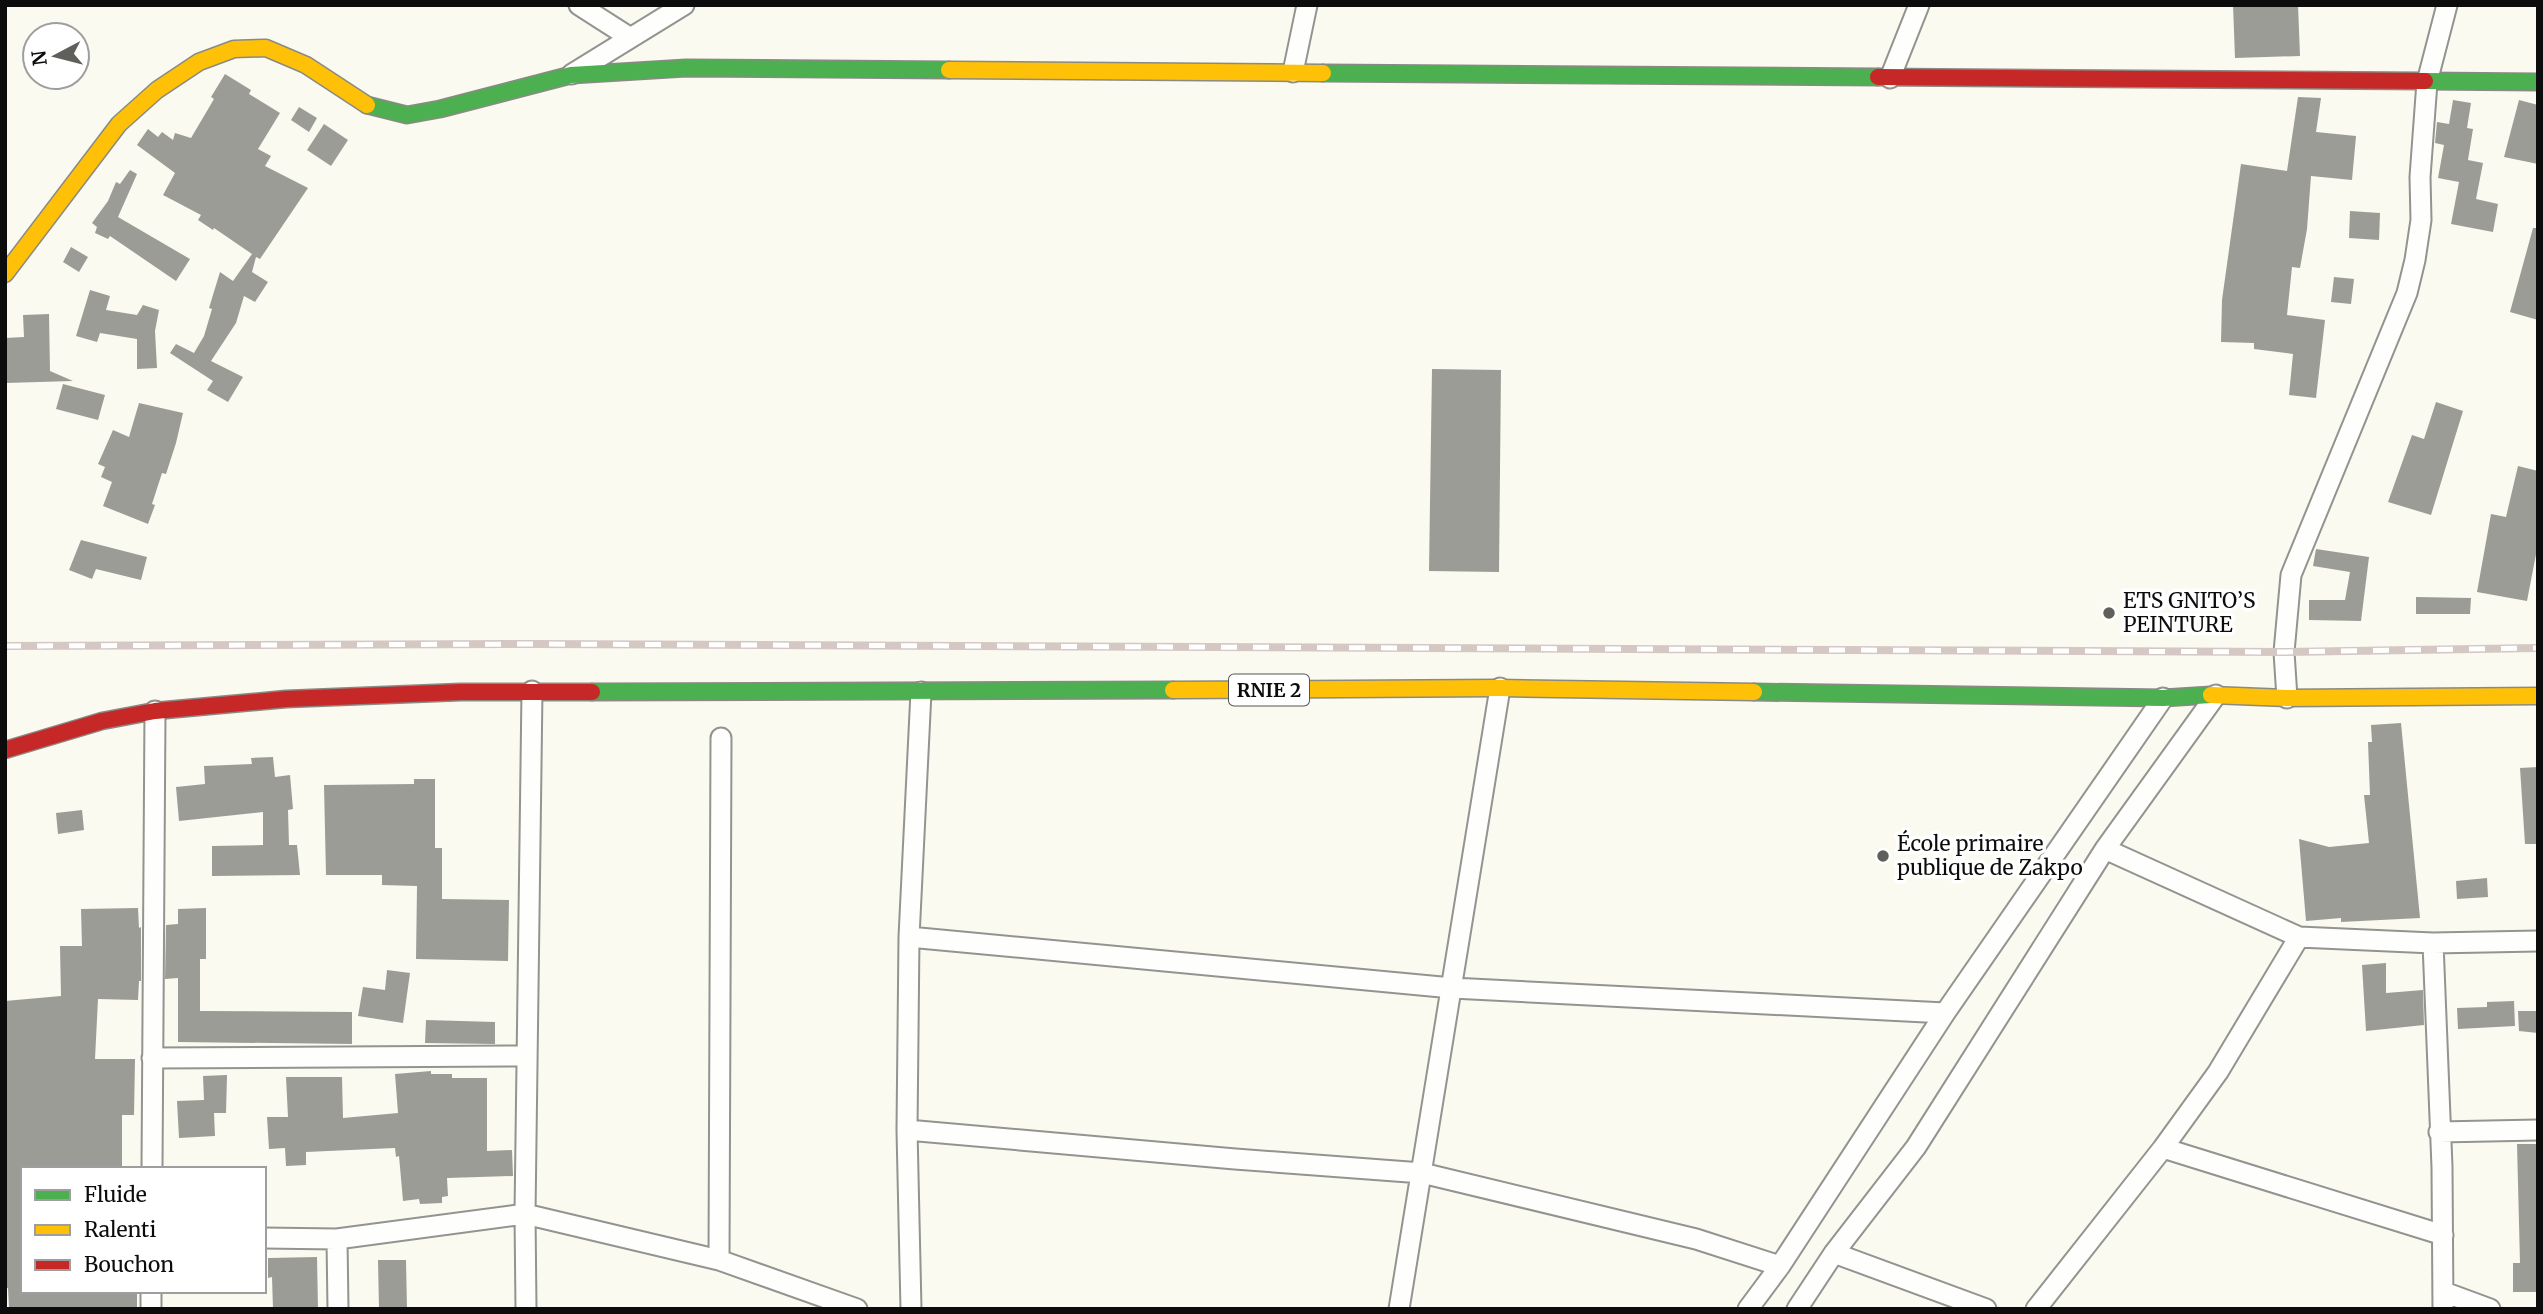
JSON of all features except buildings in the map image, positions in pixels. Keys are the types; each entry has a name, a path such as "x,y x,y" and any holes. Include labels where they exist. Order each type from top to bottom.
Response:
{"main road":[{"path":"5,274 119,124 157,90 199,62 234,49 266,48 306,65 371,108 407,115 571,75 686,68 2538,82"},
{"name":"RNIE 2","path":"5,750 102,721 155,711 286,699 532,691 921,692 1500,688 2164,698 2216,695 2287,698 2538,696"}],"street":[{"path":"579,5 629,37"},
{"path":"571,75 684,5"},
{"path":"1293,72 1307,5"},
{"path":"1890,78 1919,5"},
{"path":"2287,698 2284,652 2291,575 2407,293 2415,260 2421,220 2420,177 2427,82 2447,5"},
{"path":"1399,1309 1500,688"},
{"path":"526,1309 532,691"},
{"path":"911,1309 907,1130 909,937 921,692"},
{"path":"1797,1309 1834,1253 1916,1147 2105,849 2216,695"},
{"path":"1748,1309 1780,1266 1945,1013 2164,698"},
{"path":"152,1167 155,711"},
{"path":"719,1260 721,738"},
{"path":"2105,849 2299,937 2433,943 2538,941"},
{"path":"909,937 1452,988 1945,1013"},
{"path":"2036,1309 2164,1148 2218,1072 2299,937"},
{"path":"2433,943 2443,1301 2490,1309"},
{"path":"152,1058 527,1056"},
{"path":"907,1130 1236,1160 1422,1173 1696,1238 1780,1266"},
{"path":"2439,1132 2538,1130"},
{"path":"2164,1148 2443,1235"},
{"path":"266,1238 337,1239 525,1214 719,1260 857,1309"},
{"path":"337,1239 338,1309"},
{"path":"1834,1253 1986,1309"}],"railway":[{"path":"5,646 535,644 2284,652 2538,648"}],"traffic: fast":[{"path":"367,105 407,115 571,75 686,68 949,70"},
{"path":"1323,73 1878,77"},
{"path":"2425,81 2538,82"},
{"path":"592,692 1173,690"},
{"path":"1754,692 2163,698 2211,695"}],"traffic: slow":[{"path":"5,274 119,124 157,90 199,62 234,49 266,48 306,65 367,105"},
{"path":"949,70 1323,73"},
{"path":"1173,690 1500,688 1754,692"},
{"path":"2211,695 2287,698 2538,696"}],"traffic: jam":[{"path":"1878,77 2425,81"},
{"path":"5,750 102,721 155,711 286,699 461,692 592,692"}],"place":[{"name":"ETS GNITO’S PEINTURE","path":"2109,613"},
{"name":"École primaire publique de Zakpo","path":"1883,856"}]}
